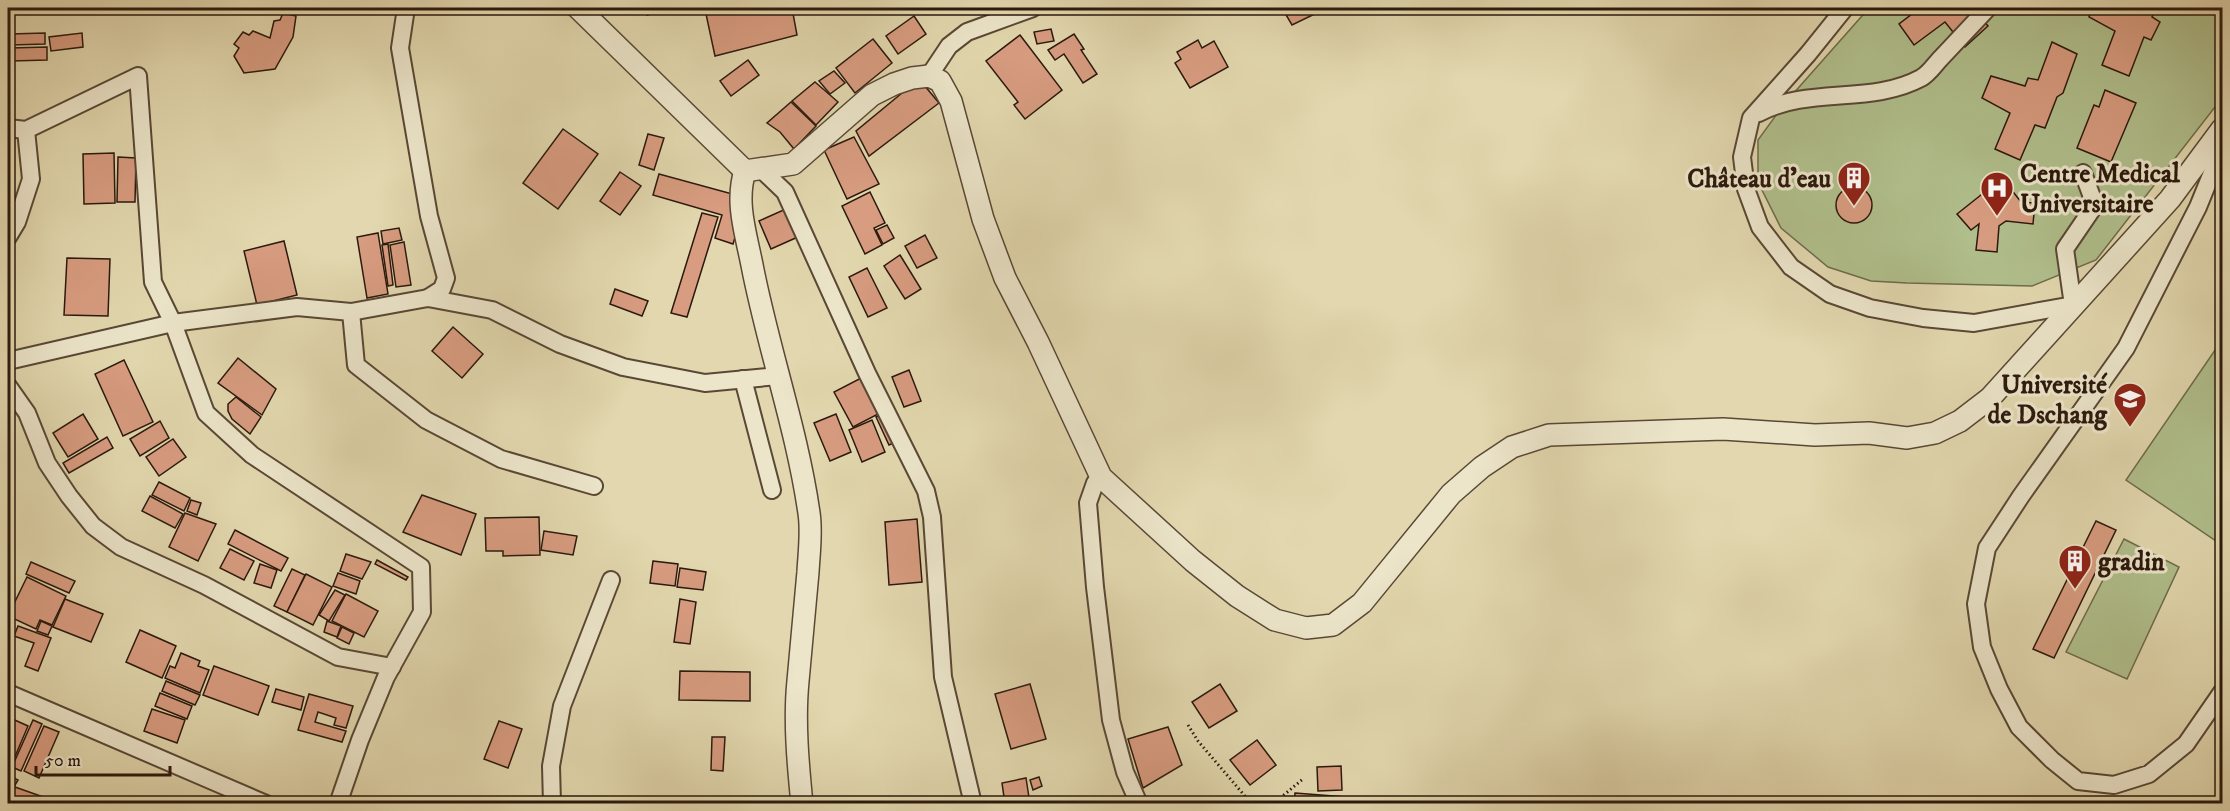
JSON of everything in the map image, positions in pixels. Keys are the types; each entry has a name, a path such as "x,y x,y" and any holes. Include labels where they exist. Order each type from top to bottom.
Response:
{"street":[{"path":"406,8 400,48 429,216 446,278 442,289 428,298"},
{"path":"578,8 754,171 785,192 867,373 926,490 933,517 943,677 973,804"},
{"path":"929,76 949,46 967,32 1033,8"},
{"path":"1845,8 1808,54 1750,118 1742,157 1746,189 1760,227 1791,267 1830,294 1870,308 1923,318 1974,323 2073,305"},
{"path":"1750,118 1775,105 1840,94 1862,94 1888,90 1923,77 1989,8"},
{"path":"8,128 26,129 138,76 153,282 173,323 206,413 252,455 421,567 422,612 392,667 360,740 338,804"},
{"path":"802,804 798,764 797,684 810,546 809,514 797,452 758,297 742,213 740,186 754,171 793,164 872,95 894,84 912,78 929,76 940,81 951,101 983,219 1005,278 1038,342 1101,477 1193,561 1246,603 1275,621 1306,628 1334,625 1362,603 1451,494 1482,467 1512,447 1549,435 1723,429 1815,435 1869,433 1907,438 1935,433 1960,421 1990,398 2170,199 2223,129"},
{"path":"8,237 17,222 31,179 26,129"},
{"path":"2223,148 2198,207 2126,348 2021,496 1988,548 1976,604 1982,647 1999,689 2019,727 2078,781 2114,785 2149,774 2186,744 2223,692"},
{"path":"2073,305 2065,249 2094,205 2083,172"},
{"path":"8,361 173,323 297,307 351,312 428,298 492,310 560,344 623,367 705,383 778,376"},
{"path":"351,312 356,365 426,420 501,459 594,486"},
{"path":"743,379 772,489"},
{"path":"8,386 27,413 47,463 69,496 93,526 121,547 204,585 338,657 392,667"},
{"path":"1101,477 1095,483 1088,503 1095,587 1111,720 1125,772 1139,804"},
{"path":"552,804 551,765 562,706 611,580"},
{"path":"8,693 266,804"}],"path":[{"path":"1188,725 1198,741 1250,803"},
{"path":"1273,804 1303,779"}],"green space":[{"path":"1869,8 2222,8 2222,98 2096,260 2032,286 1871,281 1828,267 1781,228 1758,182 1758,140 1785,103"},
{"path":"2222,340 2222,545 2126,480"},
{"path":"2124,539 2179,567 2127,679 2066,652"}],"building":[{"path":"645,8 675,8 647,15"},
{"path":"734,8 792,8 797,35 715,56 706,14"},
{"path":"1282,8 1327,8 1292,25"},
{"path":"1920,8 1973,8 1988,26 1965,47 1945,22 1914,45 1899,24"},
{"path":"2092,8 2170,8 2168,11 2156,9 2152,17 2160,22 2151,40 2144,37 2129,76 2102,65 2115,31 2089,17"},
{"path":"283,13 296,16 293,37 275,69 244,73 234,56 239,48 234,44 243,32 249,35 253,31 270,38 274,21 280,20"},
{"path":"914,16 926,34 898,54 886,36"},
{"path":"1051,29 1054,41 1037,44 1034,32"},
{"path":"45,33 45,44 11,45 10,34"},
{"path":"82,33 83,47 51,51 49,37"},
{"path":"1074,34 1084,49 1081,50 1097,74 1083,83 1064,54 1055,60 1048,50"},
{"path":"1020,35 1062,90 1025,119 1014,105 1018,102 986,61"},
{"path":"873,39 892,63 855,93 836,68"},
{"path":"1198,40 1202,48 1214,41 1228,67 1190,88 1175,63 1181,59 1177,52"},
{"path":"2052,42 2077,54 2063,93 2057,97 2045,128 2035,125 2020,160 1995,149 2010,113 1982,98 1991,76 2025,86 2028,78 2038,80"},
{"path":"47,47 47,60 11,61 10,48"},
{"path":"748,60 759,75 731,96 720,81"},
{"path":"834,71 845,83 830,94 819,81"},
{"path":"919,79 939,103 869,156 856,131"},
{"path":"815,82 838,102 816,125 792,101"},
{"path":"2105,90 2136,103 2111,162 2077,148 2094,105 2099,107"},
{"path":"791,102 816,126 794,149 780,132 767,123"},
{"path":"563,129 598,154 558,209 523,183"},
{"path":"648,134 664,138 654,170 639,165"},
{"path":"854,137 879,184 847,199 824,150"},
{"path":"114,153 115,203 84,204 83,154"},
{"path":"118,157 136,158 135,202 117,202"},
{"path":"620,172 641,186 620,215 600,201"},
{"path":"659,174 747,198 733,244 715,238 722,215 653,195"},
{"name":"Centre Medical Universitaire","path":"1996,183 2000,189 2007,184 2021,202 2035,203 2033,224 2006,221 1999,226 1997,252 1976,250 1979,224 1971,230 1957,214"},
{"name":"Château d'eau","path":"1854,187 1866,193 1872,205 1866,217 1854,223 1842,217 1836,205 1842,193"},
{"path":"870,192 885,223 874,228 882,245 865,254 842,206"},
{"path":"788,208 800,236 771,249 759,221"},
{"path":"702,213 718,217 687,317 671,313"},
{"path":"887,225 894,238 883,244 876,230"},
{"path":"399,228 402,240 383,244 381,231"},
{"path":"378,233 388,294 367,298 357,237"},
{"path":"925,235 937,258 917,268 905,246"},
{"path":"284,241 297,295 257,305 244,251"},
{"path":"404,242 411,285 396,287 390,245"},
{"path":"388,244 393,285 388,286 382,245"},
{"path":"900,255 921,289 905,299 884,266"},
{"path":"67,258 110,259 108,316 64,315"},
{"path":"867,268 887,308 868,317 849,277"},
{"path":"615,289 648,301 642,316 610,304"},
{"path":"453,327 483,354 462,378 432,351"},
{"path":"238,358 276,389 262,415 218,383"},
{"path":"124,360 153,422 123,436 95,374"},
{"path":"909,370 921,401 904,407 892,377"},
{"path":"865,376 884,411 853,427 834,392"},
{"path":"236,397 261,417 250,434 232,419 228,411 228,404"},
{"path":"885,413 898,441 889,445 876,417"},
{"path":"83,414 98,439 68,457 53,433"},
{"path":"836,414 851,452 830,461 814,423"},
{"path":"872,420 885,452 862,462 849,430"},
{"path":"160,421 169,438 140,456 130,439"},
{"path":"107,437 113,448 69,473 63,463"},
{"path":"173,439 186,457 159,476 146,457"},
{"path":"159,482 190,498 184,511 152,495"},
{"path":"422,495 476,514 461,555 403,532"},
{"path":"150,496 183,514 175,528 142,511"},
{"path":"191,500 201,503 197,515 187,511"},
{"path":"185,513 216,524 198,561 169,547"},
{"path":"539,517 540,555 503,556 503,551 486,551 485,518"},
{"path":"917,519 922,582 889,585 885,522"},
{"name":"gradin","path":"2096,521 2116,530 2054,658 2033,649"},
{"path":"235,530 288,558 281,571 228,544"},
{"path":"544,531 577,536 573,555 541,550"},
{"path":"230,549 254,561 244,580 220,568"},
{"path":"346,554 371,562 362,579 340,571"},
{"path":"377,560 408,577 406,580 375,564"},
{"path":"653,561 678,564 675,586 650,583"},
{"path":"31,562 75,581 69,593 26,574"},
{"path":"260,564 277,570 271,588 254,583"},
{"path":"680,568 706,572 703,590 677,587"},
{"path":"292,569 305,575 287,612 274,606"},
{"path":"338,573 360,581 356,594 333,586"},
{"path":"306,574 332,587 313,625 287,612"},
{"path":"27,577 66,596 52,625 40,620 36,629 8,616"},
{"path":"335,590 345,595 329,621 319,615"},
{"path":"346,594 378,611 364,637 332,621"},
{"path":"65,599 103,614 91,642 53,627"},
{"path":"680,599 696,602 690,644 674,642"},
{"path":"41,621 52,626 48,635 37,631"},
{"path":"327,621 341,626 337,637 324,632"},
{"path":"18,626 51,638 38,671 25,666 34,643 14,636"},
{"path":"342,627 354,633 349,644 337,638"},
{"path":"140,630 176,646 162,678 126,662"},
{"path":"181,653 200,661 198,666 209,670 200,693 165,678 170,666 175,668"},
{"path":"214,666 269,686 258,715 203,695"},
{"path":"680,671 750,672 750,701 679,700"},
{"path":"166,681 200,695 195,705 162,691"},
{"path":"1030,684 1046,739 1011,749 995,694"},
{"path":"1220,684 1237,711 1209,728 1192,702"},
{"path":"276,689 304,697 301,710 272,702"},
{"path":"160,693 192,706 187,719 155,706"},
{"path":"309,694 353,706 346,728 334,725 336,718 318,712 315,722 346,731 342,742 298,730"},
{"path":"152,709 185,720 177,743 144,731"},
{"path":"8,717 28,726 11,766 8,764"},
{"path":"33,720 42,724 21,771 12,767"},
{"path":"499,721 522,729 508,768 484,759"},
{"path":"44,726 59,732 39,778 24,771"},
{"path":"1168,727 1182,765 1143,788 1128,739"},
{"path":"712,737 725,737 723,771 711,770"},
{"path":"1257,740 1276,765 1250,785 1230,760"},
{"path":"1341,766 1342,790 1318,791 1317,767"},
{"path":"8,775 18,780 8,797"},
{"path":"1039,777 1042,786 1033,790 1030,780"},
{"path":"1026,778 1030,804 1005,804 1002,783"},
{"path":"15,787 63,804 8,802"},
{"path":"1295,793 1346,797 1346,804 1294,804"}],"place":[{"name":"Château d'eau","path":"1854,207"},
{"name":"Centre Medical Universitaire","path":"1997,217"},
{"name":"Université de Dschang","path":"2130,428"},
{"name":"gradin","path":"2075,590"}]}
